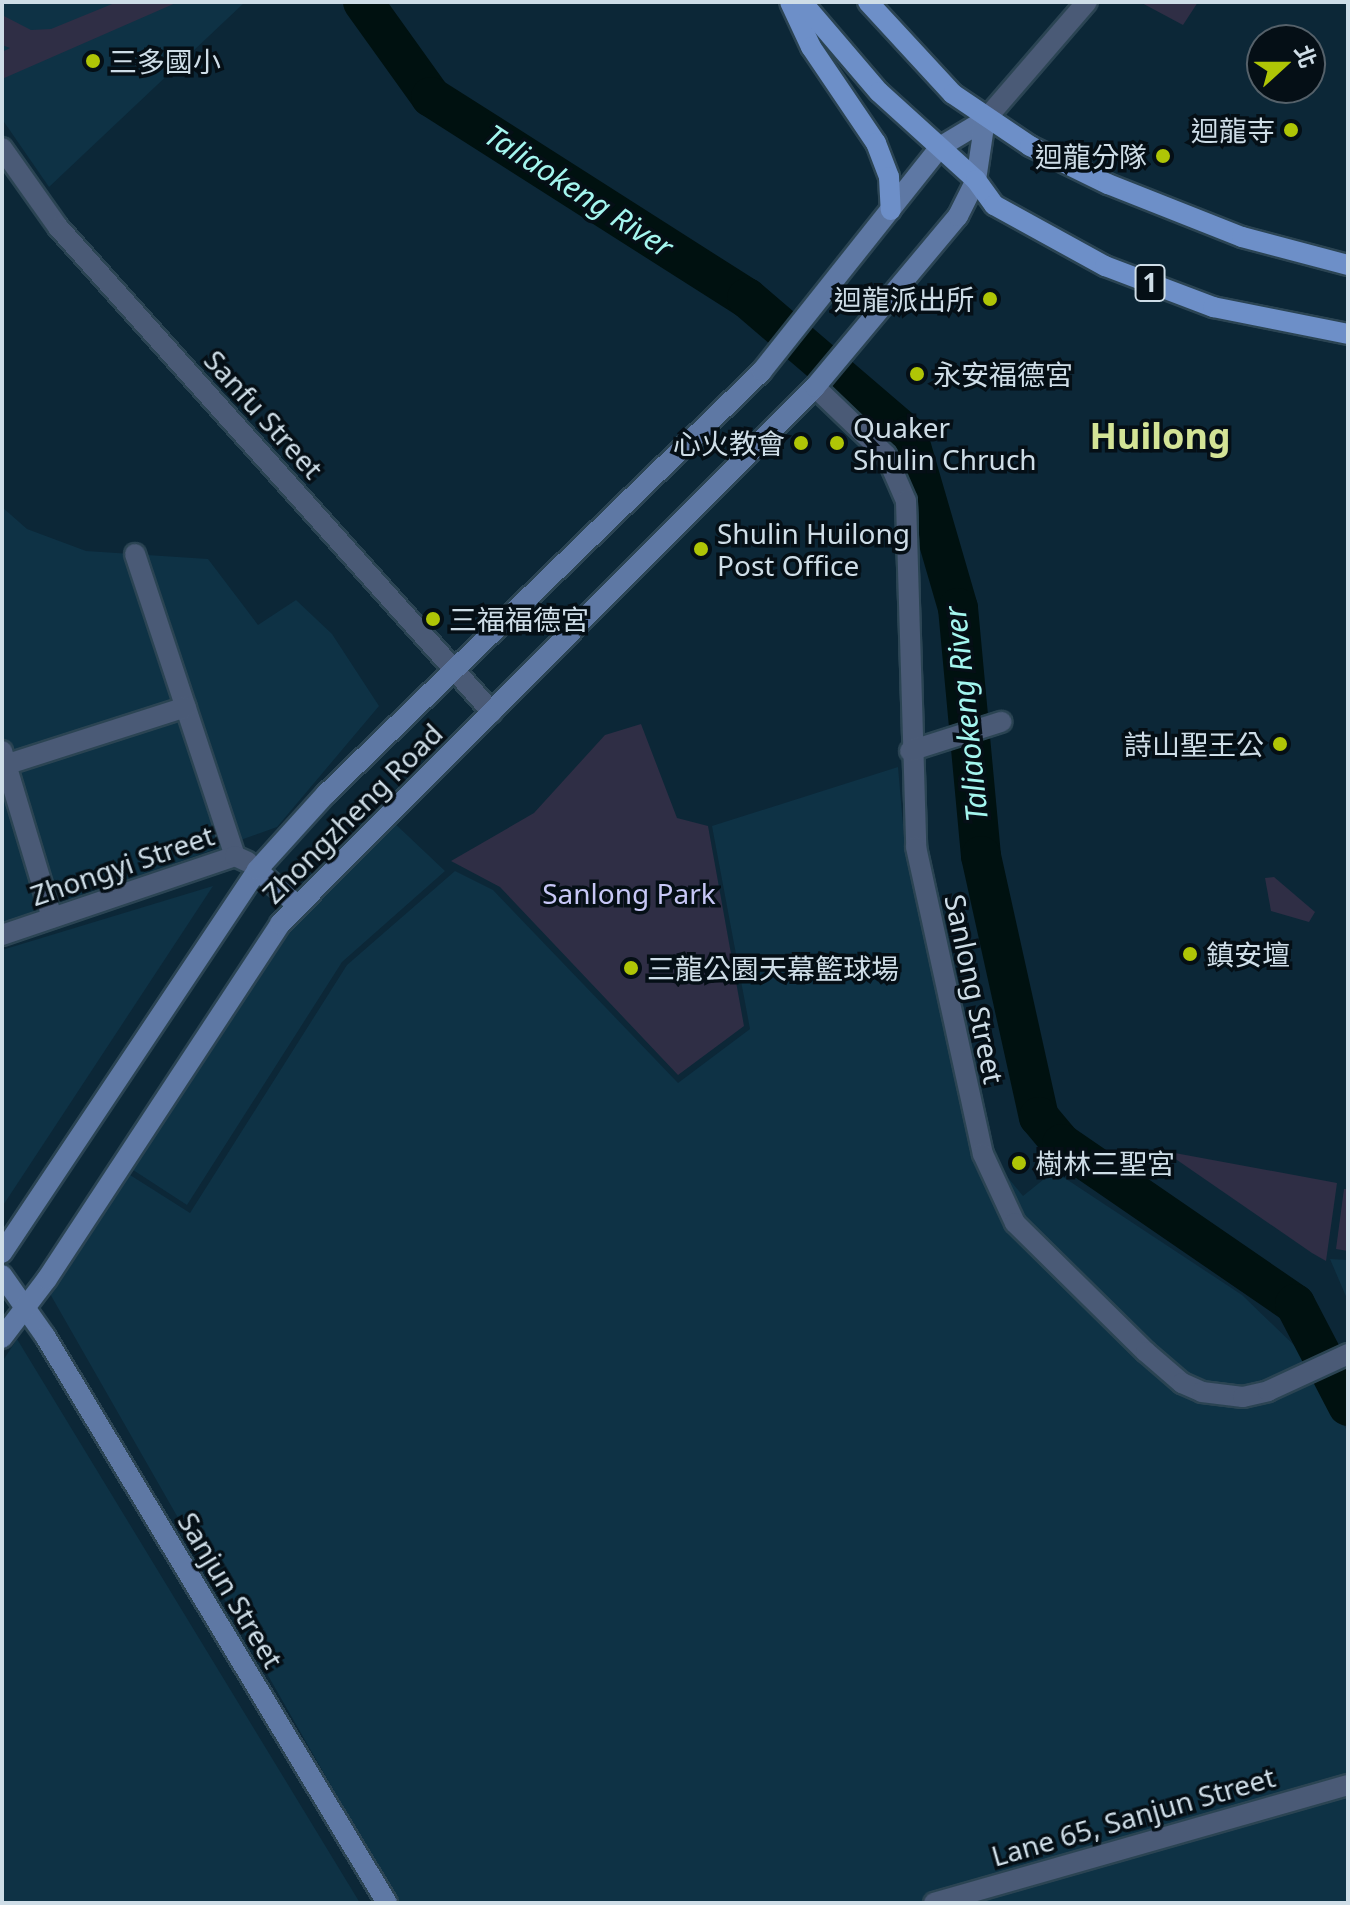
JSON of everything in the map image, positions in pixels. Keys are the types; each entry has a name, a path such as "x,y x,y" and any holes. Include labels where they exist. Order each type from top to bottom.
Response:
{"main road":[{"path":"790,2 811,47 876,143 889,177 891,210"},
{"name":"1","path":"802,2 879,92 976,180 994,205 1105,266 1213,307 1348,334"},
{"path":"868,2 923,64 985,120 1108,184 1284,251 1348,265"},
{"path":"891,210 940,147 985,120"},
{"path":"976,180 985,120"},
{"name":"Zhongzheng Road","path":"2,1338 26,1307 234,988 296,904 815,387 958,216 976,180"},
{"name":"Zhongzheng Road","path":"2,1253 257,870 326,794 456,671 777,353 891,210"},
{"path":"257,870 296,904"},
{"name":"Sanjun Street","path":"2,1275 26,1307 387,1903"}],"street":[{"path":"985,120 1087,2"},
{"name":"Sanfu Street","path":"2,148 58,227 492,712"},
{"name":"Sanlong Street","path":"815,387 886,455 904,493 910,751 916,847 983,1154 1015,1223 1182,1383 1214,1395 1243,1397 1308,1375 1348,1354"},
{"path":"135,554 235,856"},
{"path":"52,918 3,761 186,707"},
{"path":"910,751 1001,722"},
{"name":"Zhongyi Street","path":"2,935 235,856 257,870"},
{"name":"Lane 65, Sanjun Street","path":"934,1903 1348,1785"}],"shaded area":[{"name":"三多國小","path":"2,2 245,2 49,187 2,119"},
{"path":"2,507 27,529 86,551 208,559 258,625 296,600 332,634 379,706 277,827 2,925"},
{"path":"898,767 905,848 987,1152 1023,1196 1054,1171 1242,1295 1296,1347 1348,1432 1348,1903 398,1903 45,1285 119,1168 190,1213 347,965 455,871 493,890 678,1083 750,1029 712,826"},
{"path":"389,818 445,871 342,962 187,1205 127,1166 293,905"},
{"path":"213,886 2,1207 2,950"},
{"path":"1330,1259 1348,1260 1348,1301"},
{"path":"17,1339 360,1903 2,1903 2,1362"}],"green space":[{"path":"117,2 178,2 2,79 2,52 10,48 2,45 2,15 31,30 51,29"},
{"path":"1140,2 1198,2 1183,25"},
{"name":"Sanlong Park","path":"641,724 677,818 708,826 744,1026 678,1075 500,887 451,861 534,813 605,735"},
{"path":"1274,877 1315,912 1309,922 1271,911 1265,878"},
{"path":"1164,1151 1337,1183 1326,1261 1312,1253"},
{"path":"1344,1189 1348,1189 1348,1251 1336,1249"}],"waterway":[{"name":"Taliaokeng River","path":"363,2 431,97 747,298 908,436 958,608 981,856 1039,1117 1062,1144 1295,1304 1348,1406"}],"place":[{"name":"三多國小","path":"93,61"},
{"name":"迴龍寺","path":"1291,130"},
{"name":"迴龍分隊","path":"1163,156"},
{"name":"迴龍派出所","path":"990,299"},
{"name":"永安福德宮","path":"917,374"},
{"name":"心火教會","path":"801,443"},
{"name":"Quaker Shulin Chruch","path":"837,443"},
{"name":"Shulin Huilong Post Office","path":"701,549"},
{"name":"三福福德宮","path":"433,619"},
{"name":"詩山聖王公","path":"1280,744"},
{"name":"鎮安壇","path":"1190,954"},
{"name":"三龍公園天幕籃球場","path":"631,968"},
{"name":"樹林三聖宮","path":"1019,1163"}],"district":[{"name":"Huilong","path":"1160,436"}]}
